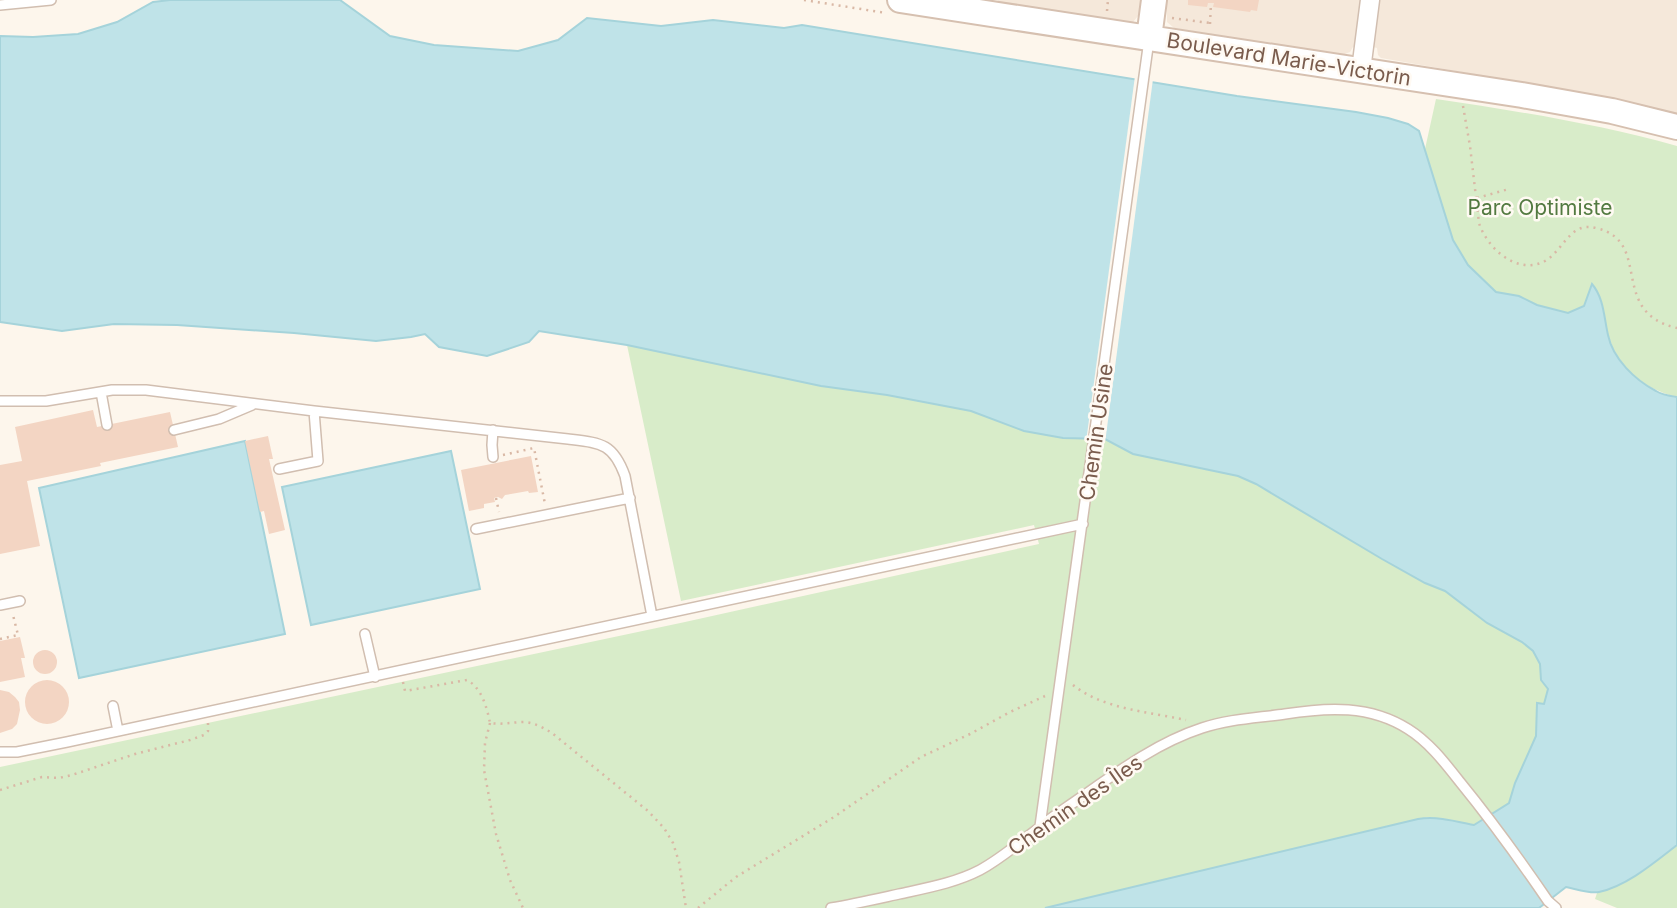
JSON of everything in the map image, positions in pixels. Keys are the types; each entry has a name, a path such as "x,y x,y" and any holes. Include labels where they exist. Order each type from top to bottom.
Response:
{"street":[{"name":"Boulevard Marie-Victorin","path":"900,0 980,6 1149,38 1549,99 1677,127"},
{"path":"1361,70 1370,0"},
{"path":"1149,38 1160,8"}],"lane":[{"path":"0,5 51,0"},
{"name":"Chemin Usine","path":"1040,826 1149,38"},
{"path":"0,401 46,401 101,392 146,390 590,441 604,445 620,460 625,476 652,616"},
{"path":"101,392 107,425"},
{"path":"174,430 219,419 255,404"},
{"path":"279,469 318,461 314,411"},
{"path":"493,430 493,457"},
{"path":"476,529 629,498"},
{"path":"0,752 16,752 375,677 1083,524"},
{"path":"0,605 20,601"},
{"path":"365,634 375,677"},
{"path":"113,706 118,731"},
{"name":"Chemin des Îles","path":"831,908 966,876 998,860 1040,826 1150,752 1202,728 1246,718 1337,709 1365,711 1388,718 1410,730 1430,747 1488,816 1552,904"}],"path":[{"path":"1160,8 1210,23 1211,3"},
{"path":"1462,100 1479,223 1488,242 1511,262 1537,263 1545,261 1576,230 1591,226 1609,231 1622,243 1626,252 1634,288 1642,306 1655,319 1677,328"},
{"path":"1477,198 1509,189"},
{"path":"493,457 534,448 544,501"},
{"path":"496,498 499,514"},
{"path":"0,639 18,635 12,608"},
{"path":"400,671 405,691 467,680 473,682 480,692 490,723 485,743 484,770 496,834 510,880 523,908"},
{"path":"1062,674 1081,691 1098,700 1189,721"},
{"path":"698,908 736,877 834,817 920,757 1060,687"},
{"path":"0,790 42,777 59,778 72,775 135,754 204,736 209,726 206,712"},
{"path":"490,723 526,722 538,725 552,733 639,803 664,828 673,843 683,877 686,908"}],"shaded area":[{"path":"997,0 1142,0 1138,16 1133,22"},
{"path":"1167,0 1362,0 1356,46 1342,55 1174,28 1167,22"},
{"path":"1379,0 1677,0 1677,114 1587,94 1381,58 1377,48 1373,47"}],"green space":[{"name":"Parc Optimiste","path":"1436,99 1527,113 1677,146 1677,397 1640,381 1622,363 1610,340 1600,299 1592,285 1584,306 1568,313 1537,305 1519,296 1496,292 1468,265 1453,240 1425,149"},
{"path":"627,345 821,386 971,411 1024,431 1063,438 1105,439 1133,454 1238,476 1256,484 1382,559 1445,591 1487,623 1533,651 1540,664 1541,680 1548,688 1544,705 1537,703 1536,736 1509,803 1474,825 1428,817 1045,908 0,908 0,767 1039,544 1034,525 681,601"},
{"path":"1677,845 1677,908 1617,908 1595,899 1597,893 1640,873"}],"water":[{"path":"340,0 390,36 434,45 518,51 558,40 587,18 661,26 713,20 784,28 802,25 1237,96 1356,112 1408,124 1419,131 1453,240 1468,265 1496,292 1519,296 1537,305 1568,313 1584,306 1592,284 1601,302 1611,344 1620,360 1633,375 1648,386 1677,397 1677,845 1620,885 1595,892 1566,887 1539,908 1045,908 1418,819 1439,819 1474,825 1509,803 1536,736 1537,703 1544,704 1548,689 1541,680 1540,664 1533,651 1522,642 1487,623 1445,591 1382,559 1256,484 1238,476 1133,454 1105,439 1063,438 1024,431 971,411 821,386 627,345 539,331 529,342 487,356 439,347 425,334 376,341 177,325 114,324 62,331 0,322 0,36 78,34 117,22 153,2"},
{"path":"245,441 285,634 79,678 39,488"},
{"path":"451,451 480,589 311,625 282,487"}],"pier":[{"path":"1135,76 1153,79 1105,443 1086,442"}],"building":[{"path":"1188,0 1259,0 1257,11 1250,12 1213,7 1214,3 1208,3 1207,7 1188,5"},
{"path":"93,410 97,427 170,412 178,447 27,481 40,546 0,554 0,465 22,461 15,427"},
{"path":"268,436 273,459 269,459 285,530 269,534 264,511 260,512 245,441"},
{"path":"531,456 538,492 528,491 505,495 502,499 494,498 495,502 484,504 484,508 469,511 461,470"},
{"path":"20,637 25,658 21,658 25,677 0,682 0,641"},
{"path":"45,650 53,654 57,662 53,670 45,674 37,670 33,662 37,654"},
{"path":"47,680 63,686 69,702 63,718 47,724 31,718 25,702 31,686"},
{"path":"0,690 15,697 20,710 17,724 0,733"}]}
